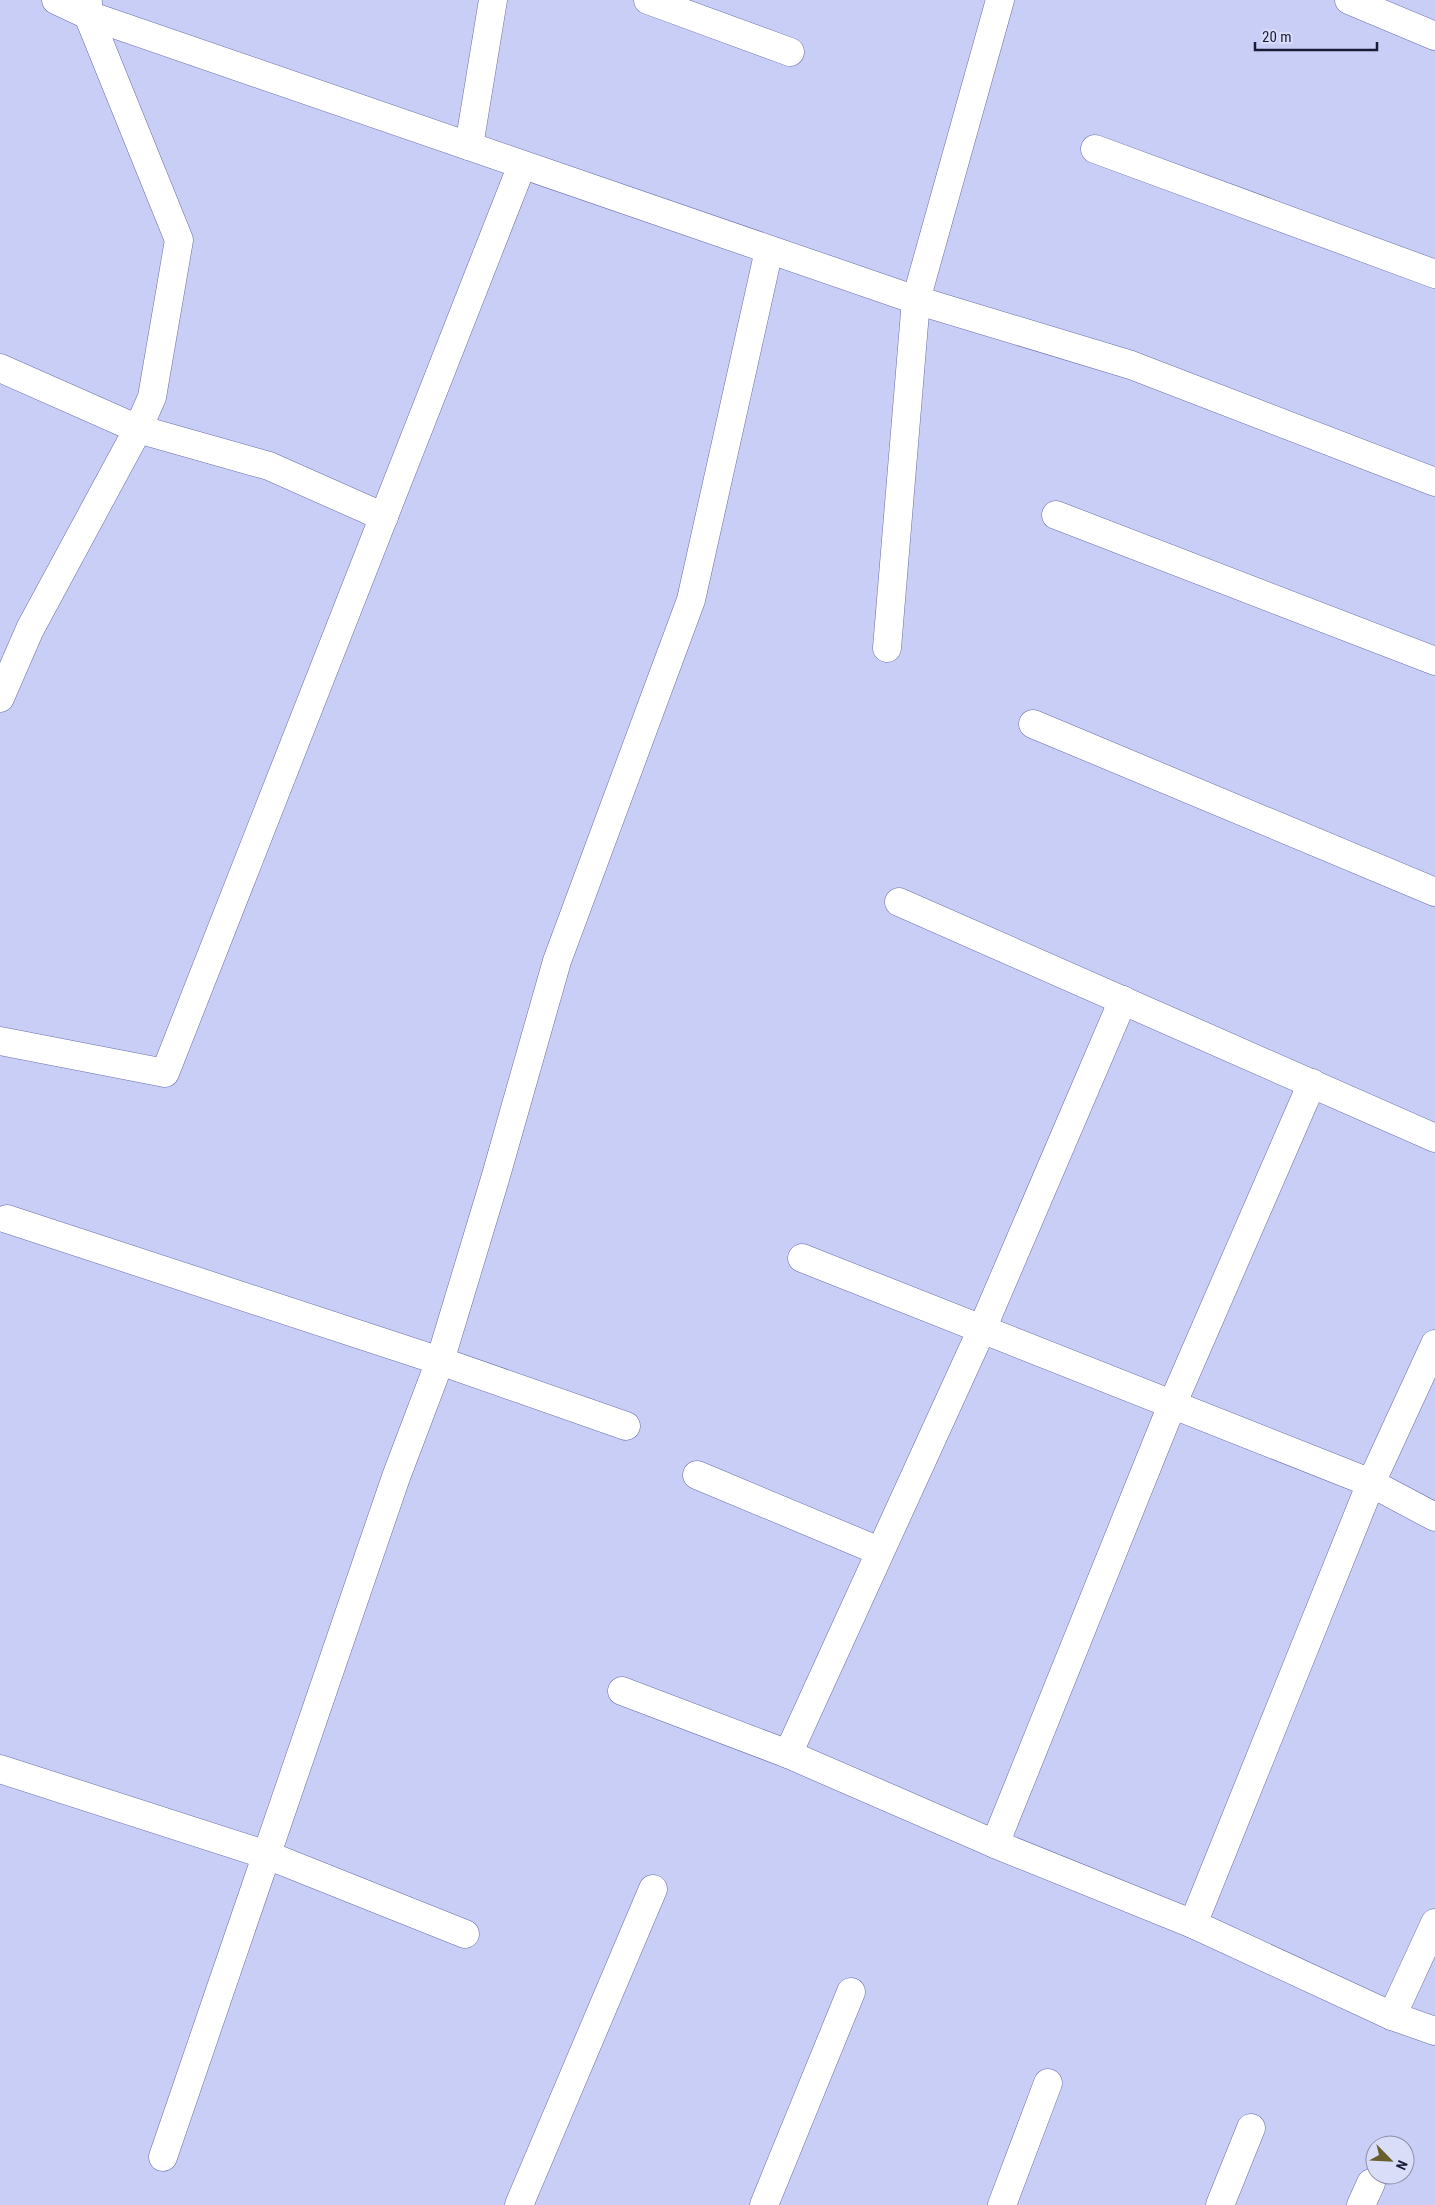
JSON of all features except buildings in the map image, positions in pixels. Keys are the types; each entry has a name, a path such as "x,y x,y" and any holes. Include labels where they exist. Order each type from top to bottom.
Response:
{"street":[{"path":"56,0 88,8 522,165 916,300 1131,365 1435,482"},
{"path":"470,146 493,0"},
{"path":"648,0 790,52"},
{"path":"887,648 916,300 1000,0"},
{"path":"1349,0 1435,36"},
{"path":"0,698 30,629 138,429 152,398 179,240 88,8"},
{"path":"1095,149 1435,274"},
{"path":"0,1041 165,1073 522,165"},
{"path":"163,2157 396,1477 440,1361 495,1179 557,961 691,600 769,250"},
{"path":"0,368 138,429 269,466 384,517"},
{"path":"1056,515 1435,661"},
{"path":"1033,724 1435,892"},
{"path":"899,902 1435,1138"},
{"path":"788,1754 879,1550 982,1329 1123,1000"},
{"path":"995,1844 1172,1405 1312,1084"},
{"path":"2,1226 440,1361 626,1426"},
{"path":"802,1258 1372,1484 1435,1516"},
{"path":"1193,1924 1372,1484 1435,1344"},
{"path":"697,1475 879,1550"},
{"path":"622,1691 788,1754 995,1844 1193,1924 1392,2016 1435,2031"},
{"path":"0,1769 267,1855 465,1934"},
{"path":"519,2205 653,1889"},
{"path":"1392,2016 1435,1923"},
{"path":"764,2205 851,1992"},
{"path":"1002,2205 1048,2083"},
{"path":"1220,2205 1251,2128"}]}
